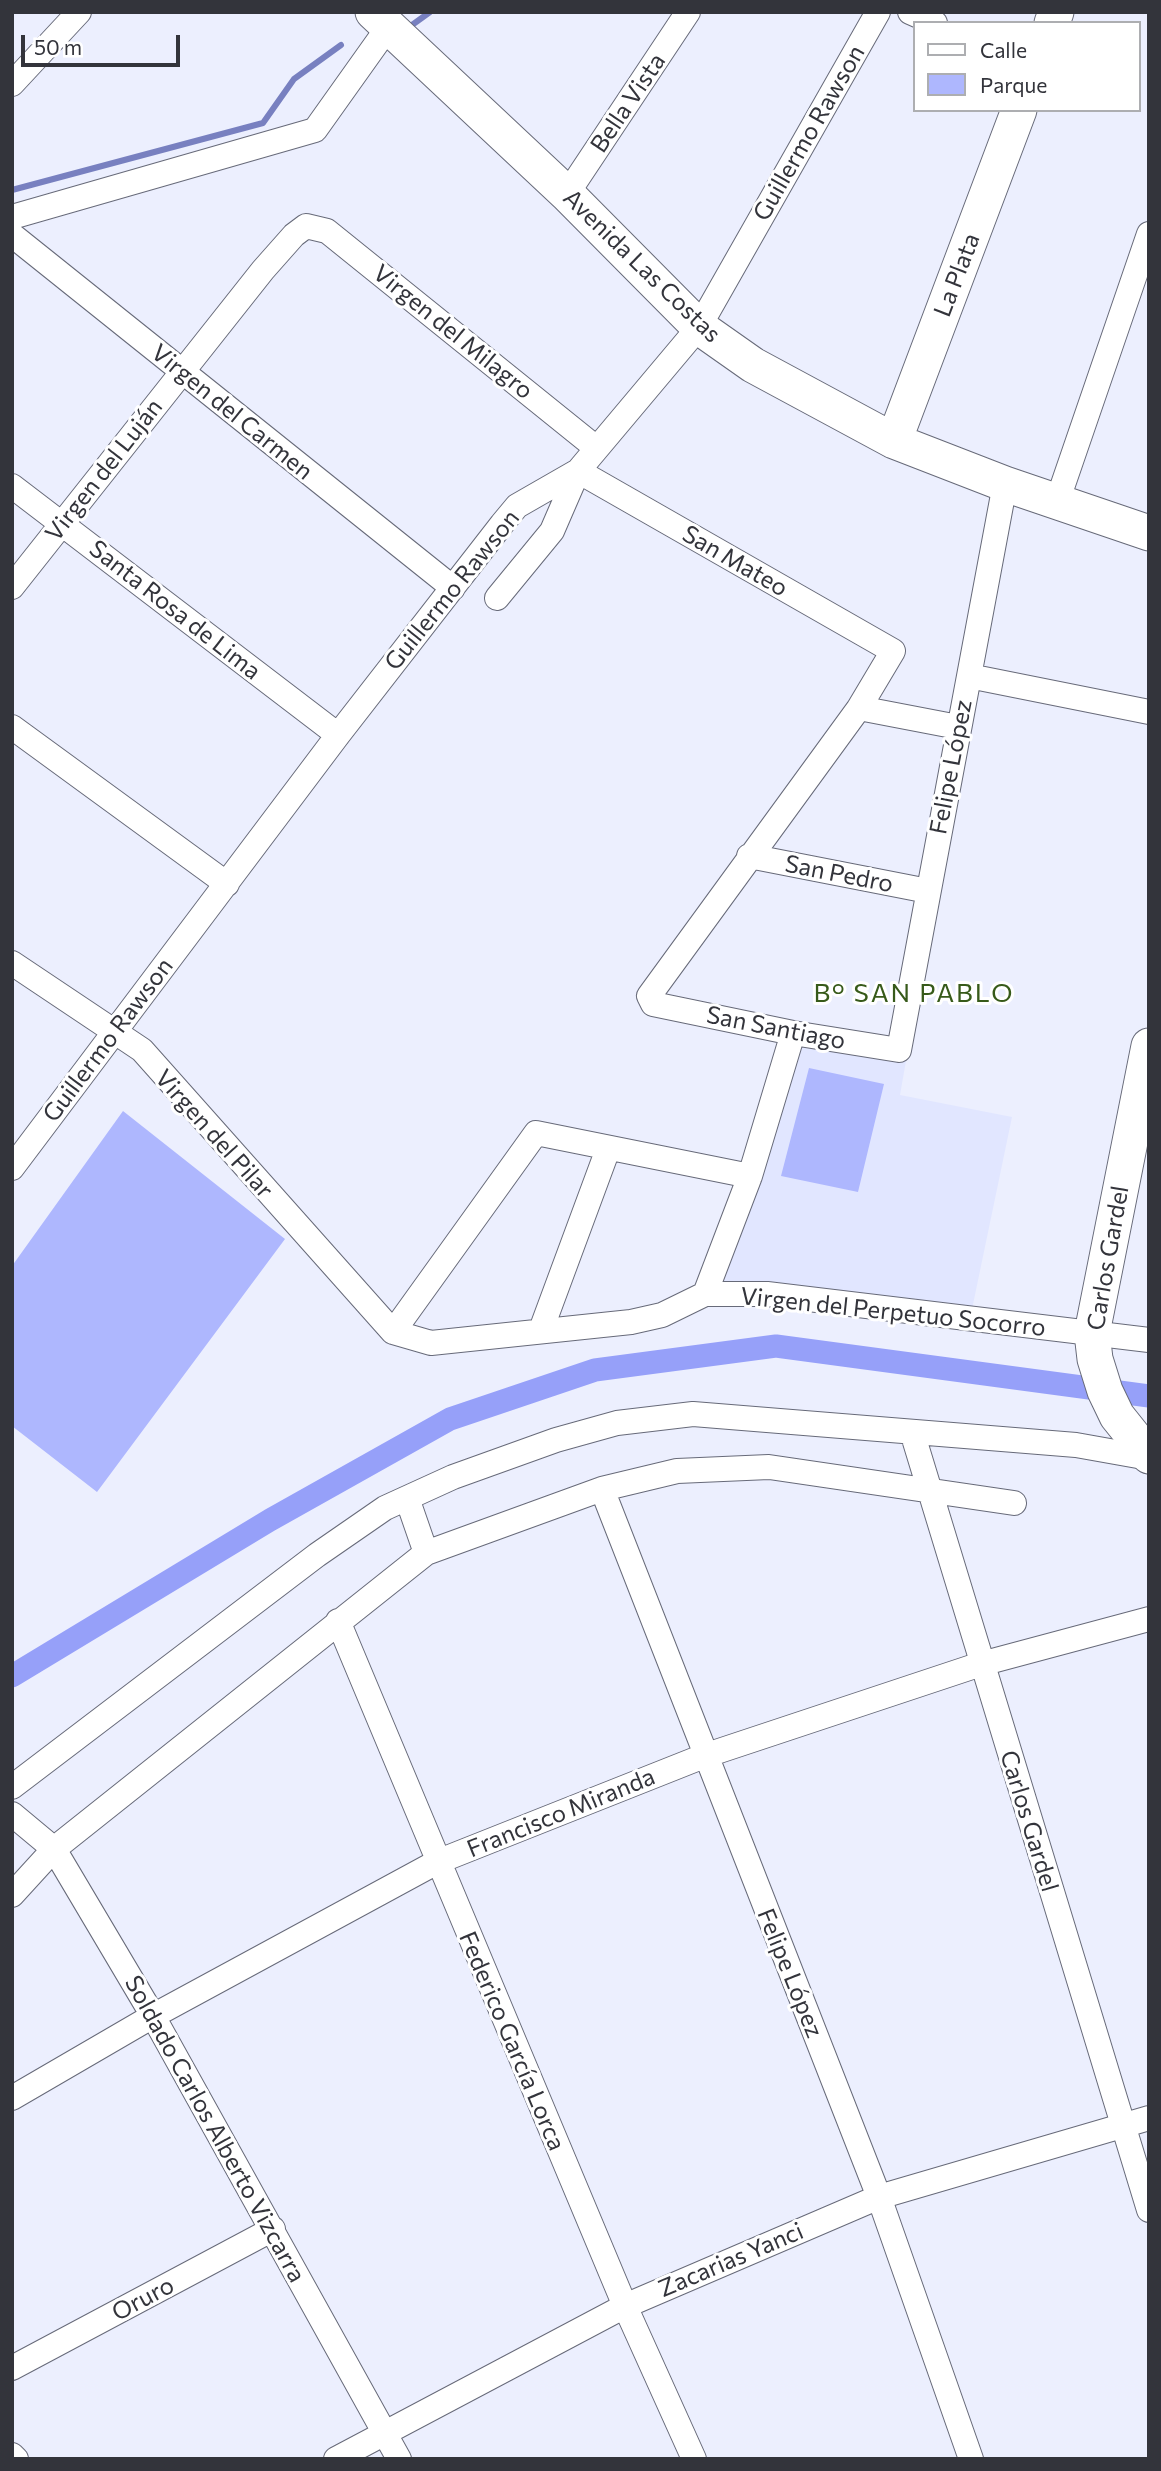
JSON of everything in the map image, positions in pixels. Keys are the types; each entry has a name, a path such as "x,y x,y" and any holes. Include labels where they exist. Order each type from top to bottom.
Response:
{"street":[{"path":"12,84 79,12"},
{"name":"Bella Vista","path":"567,194 688,12"},
{"name":"Guillermo Rawson","path":"12,1168 338,735 517,506 578,471 595,447 699,327 878,12"},
{"path":"910,12 930,21"},
{"path":"12,217 315,130 381,19"},
{"name":"Avenida Las Costas","path":"381,19 567,194 699,327 753,365 894,440 1005,484 1149,533"},
{"name":"La Plata","path":"894,440 1018,112"},
{"name":"Virgen del Luján","path":"12,587 263,270 293,235 306,226"},
{"name":"Virgen del Milagro","path":"306,226 327,231 595,447"},
{"path":"1057,502 1149,234"},
{"name":"Virgen del Carmen","path":"12,235 453,588"},
{"path":"497,598 552,531 578,471"},
{"name":"San Mateo","path":"578,471 893,651 859,708"},
{"name":"Felipe López","path":"899,1050 1005,484"},
{"name":"Santa Rosa de Lima","path":"12,486 338,735"},
{"path":"969,676 1149,712"},
{"path":"749,856 859,708 958,727"},
{"path":"12,727 226,884"},
{"name":"San Pedro","path":"749,856 928,891"},
{"name":"San Santiago","path":"749,856 656,982 649,996 653,1004 793,1033 899,1050"},
{"name":"Virgen del Pilar","path":"12,963 115,1029 142,1050 393,1332"},
{"path":"705,1294 750,1176 793,1033"},
{"name":"Carlos Gardel","path":"1149,1046 1092,1333 1095,1359 1105,1391 1117,1416 1149,1457"},
{"path":"393,1332 536,1133 750,1176"},
{"path":"541,1330 608,1149"},
{"name":"Virgen del Perpetuo Socorro","path":"393,1332 431,1343 631,1322 662,1315 705,1294 767,1294 1149,1340"},
{"path":"12,1787 317,1555 385,1508 453,1477 543,1444 617,1423 693,1414 1076,1445 1149,1457"},
{"name":"Carlos Gardel","path":"912,1432 1149,2210"},
{"path":"12,1895 54,1849 426,1553 602,1489 677,1471 769,1467 1014,1503"},
{"name":"Felipe López","path":"602,1489 704,1756 879,2197 971,2459"},
{"path":"407,1498 426,1553"},
{"name":"Francisco Miranda","path":"12,2098 153,2016 437,1862 704,1756 981,1664 1149,1619"},
{"name":"Federico García Lorca","path":"338,1621 625,2306 694,2459"},
{"name":"Soldado Carlos Alberto Vizcarra","path":"12,1814 54,1849 153,2016 399,2459"},
{"name":"Zacarias Yanci","path":"336,2459 625,2306 879,2197 1149,2118"},
{"name":"Oruro","path":"12,2368 273,2230"}],"shaded area":[{"path":"796,1039 907,1055 900,1095 1012,1117 971,1314 717,1289"}],"green space":[{"path":"809,1068 884,1084 858,1192 781,1176"},
{"path":"123,1111 285,1239 97,1492 12,1426 12,1266"}],"waterway":[{"path":"412,25 430,12"},
{"path":"12,190 263,123 294,79 341,45"},
{"path":"12,1676 270,1520 450,1419 595,1370 776,1346 1149,1396"}],"district":[{"name":"B° SAN PABLO","path":"914,993"}]}
